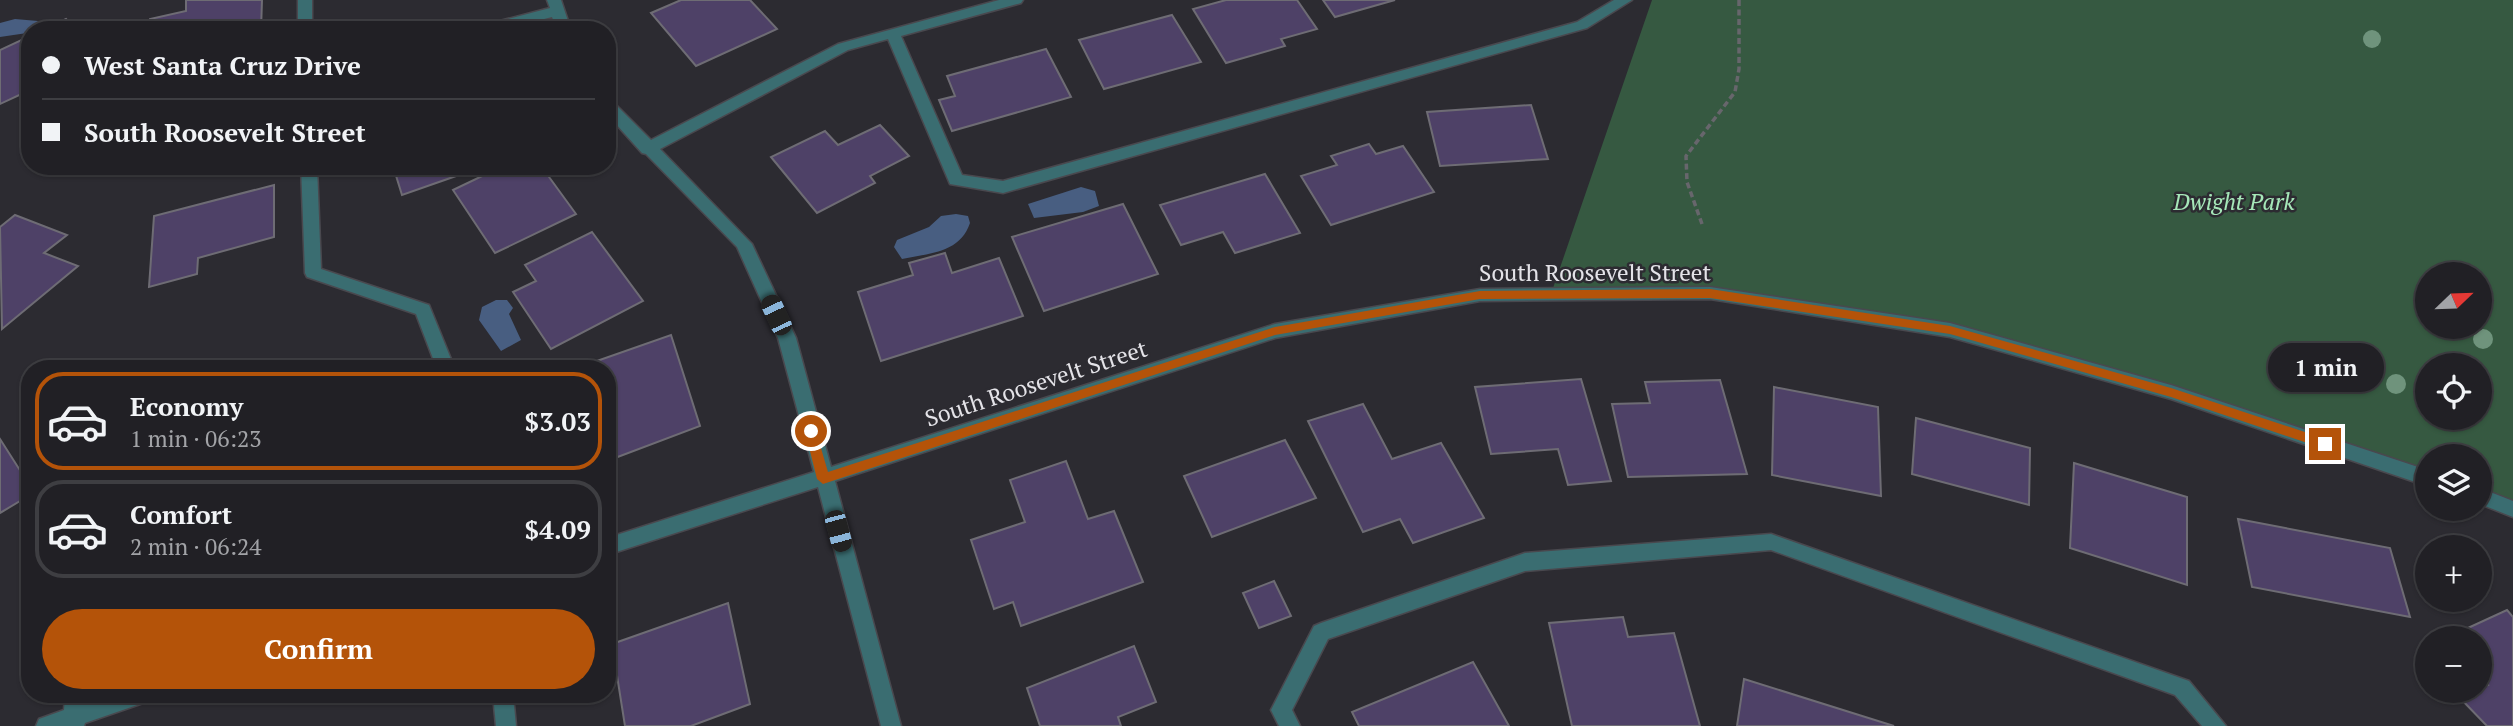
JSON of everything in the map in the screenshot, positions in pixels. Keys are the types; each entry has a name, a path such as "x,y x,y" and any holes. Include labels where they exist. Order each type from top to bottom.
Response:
{"street":[{"path":"305,0 305,21"},
{"path":"648,149 843,47 1016,0"},
{"path":"893,34 956,180 1003,187 1582,25 1625,0"},
{"path":"509,21 555,6"},
{"path":"616,115 744,244 787,338 891,726"},
{"path":"309,175 313,273 424,310 443,360"},
{"name":"South Roosevelt Street","path":"616,544 1275,331 1480,295 1697,293 1950,330 2171,392 2415,474"},
{"path":"2492,501 2513,509"},
{"path":"1290,726 1281,710 1321,632 1525,562 1772,542 2182,688 2216,726"},
{"path":"46,726 74,712 108,703"},
{"path":"504,703 506,726"}],"path":[{"path":"1702,224 1690,194 1684,165 1696,139 1734,96 1741,71 1739,0"}],"green space":[{"name":"Dwight Park","path":"1652,0 2513,0 2513,509 2492,501 2492,444 2415,444 2415,474 2171,392 1950,330 1710,293 1551,294"}],"water":[{"path":"15,19 38,21 21,21 21,34 0,37 0,23"},
{"path":"1081,187 1095,191 1099,206 1083,212 1034,218 1028,204"},
{"path":"941,216 968,216 970,223 959,240 943,250 902,259 894,247 897,240 929,227"},
{"path":"496,300 507,300 513,308 509,314 521,340 501,351 479,320 482,307"}],"building":[{"path":"186,0 262,0 261,21 150,21 186,11"},
{"path":"681,0 750,0 777,29 696,66 651,13"},
{"path":"1226,0 1297,0 1317,29 1281,39 1285,46 1226,63 1193,9"},
{"path":"1323,0 1395,0 1335,17"},
{"path":"1172,15 1201,62 1104,89 1079,40"},
{"path":"21,40 21,94 0,104 0,50"},
{"path":"1046,49 1071,97 952,131 939,100 955,96 947,76"},
{"path":"1531,105 1548,159 1440,166 1427,112"},
{"path":"880,125 909,156 870,176 875,183 817,213 771,157 825,131 838,145"},
{"path":"1369,144 1376,154 1403,146 1434,192 1331,225 1301,176 1337,165 1331,156"},
{"path":"1265,174 1300,233 1235,253 1223,232 1181,245 1160,205"},
{"path":"396,175 456,175 456,176 402,195"},
{"path":"484,175 548,175 576,214 495,253 453,190"},
{"path":"274,185 274,237 198,258 197,274 149,287 154,216"},
{"path":"1123,204 1158,274 1044,311 1012,237"},
{"path":"15,215 67,235 44,253 78,266 2,329 0,227"},
{"path":"592,232 643,301 551,349 513,292 536,281 525,265"},
{"path":"945,253 952,273 999,258 1023,316 881,361 858,292 913,275 909,263"},
{"path":"671,335 700,426 616,458 616,360 600,360"},
{"path":"1581,379 1611,481 1568,485 1558,449 1491,454 1475,387"},
{"path":"1720,380 1747,474 1628,477 1612,404 1650,403 1645,382"},
{"path":"1774,387 1878,407 1881,496 1772,475"},
{"path":"1363,404 1392,459 1441,443 1484,518 1413,543 1400,519 1363,532 1308,421"},
{"path":"1916,418 2030,448 2029,505 1912,474"},
{"path":"0,439 21,472 21,500 0,513"},
{"path":"1285,440 1316,498 1212,537 1184,476"},
{"path":"1066,461 1088,519 1114,511 1143,582 1021,626 1013,602 994,609 971,540 1025,522 1010,480"},
{"path":"2074,463 2187,497 2187,585 2070,548"},
{"path":"2238,519 2390,548 2410,617 2252,587"},
{"path":"1274,581 1291,616 1259,628 1243,593"},
{"path":"728,603 750,704 691,726 625,726 616,669 616,643"},
{"path":"2507,610 2513,617 2513,726 2487,726 2465,703 2492,703 2492,626 2472,626"},
{"path":"1623,617 1628,637 1674,633 1700,726 1572,726 1549,623"},
{"path":"1134,646 1156,702 1118,717 1121,726 1040,726 1027,688"},
{"path":"1473,662 1509,726 1359,726 1352,712"},
{"path":"1744,679 1894,726 1737,726"}],"route":[{"path":"811,431 823,479 1275,331 1480,295 1710,293 1950,330 2171,392 2325,444"}]}
